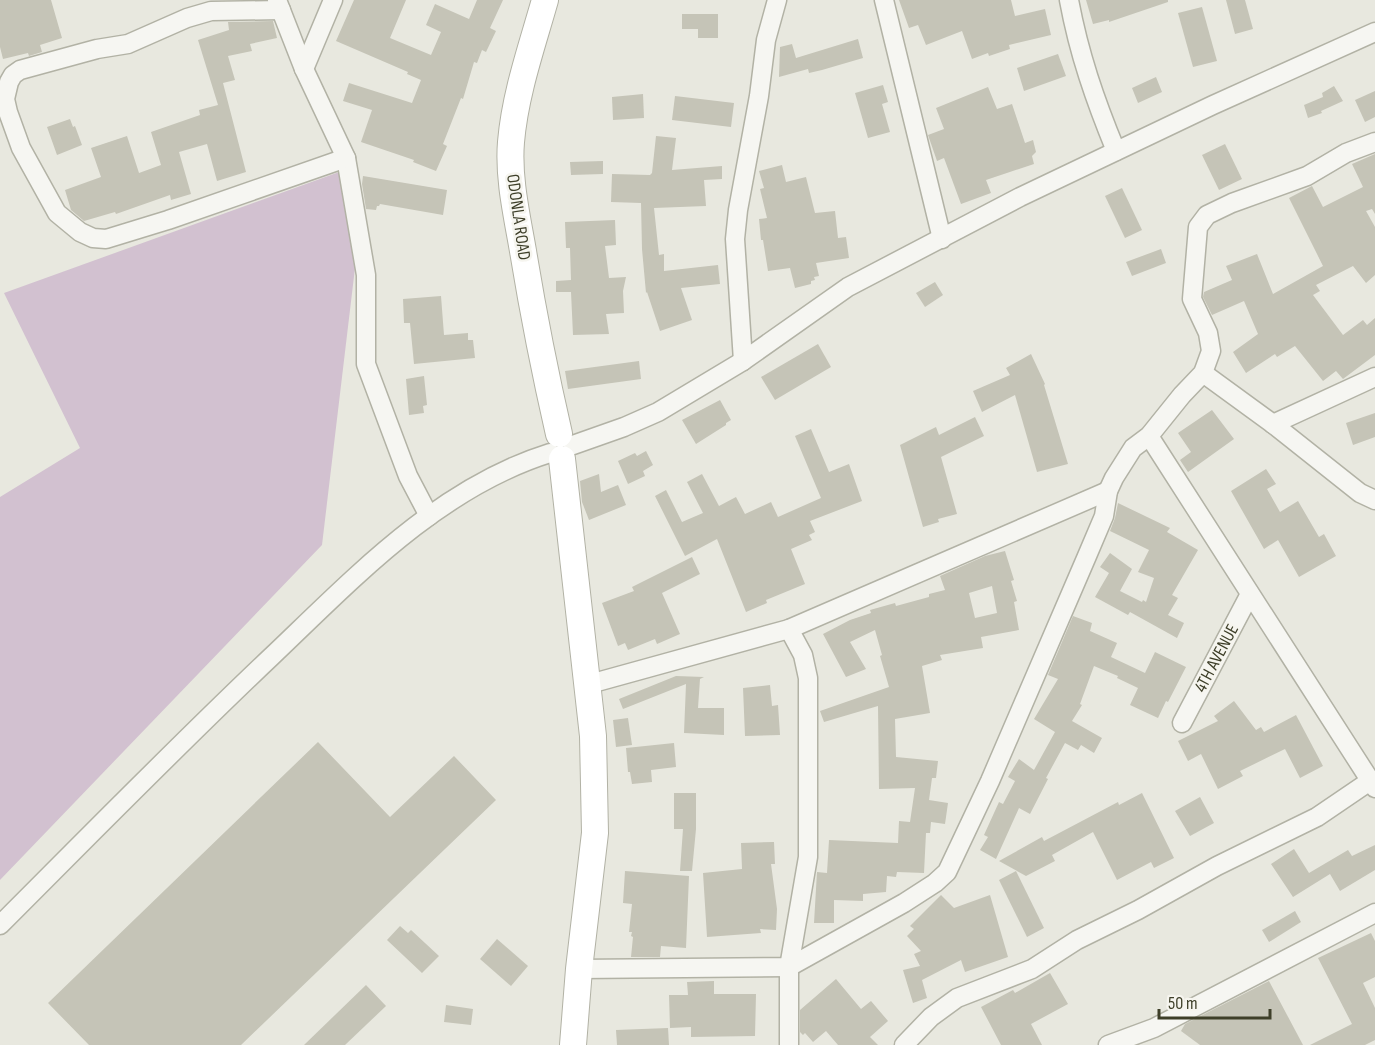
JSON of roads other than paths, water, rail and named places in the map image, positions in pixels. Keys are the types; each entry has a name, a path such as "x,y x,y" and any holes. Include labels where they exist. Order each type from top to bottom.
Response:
{"street":[{"path":"304,69 333,0"},
{"name":"ODONLA ROAD","path":"545,0 514,116 511,155 516,209 561,448 593,736 595,833 579,969 573,1045"},
{"path":"743,361 735,239 766,40 777,0"},
{"path":"884,0 942,239"},
{"path":"1069,0 1076,40 1093,94 1116,151"},
{"path":"346,158 168,220 106,239 93,238 80,232 57,213 21,148 5,99 9,82 20,70 97,49 128,44 187,18 211,11 279,5 304,69 346,158 366,275 366,364 408,476 429,516"},
{"path":"0,925 276,652 370,563 429,516 477,485 526,460 624,427 658,412 743,361 848,287 1020,197 1213,105 1375,32"},
{"path":"579,969 789,967 904,903 935,884 947,872 990,781 1104,516 1108,491 1133,448 1149,436 1203,373 1211,351 1208,333 1192,299 1198,227 1207,215 1232,203 1307,176 1346,153 1375,142"},
{"path":"1203,373 1273,424 1360,493 1375,500"},
{"path":"1273,424 1375,377"},
{"path":"904,1045 931,1017 957,998 1032,969 1077,940 1138,910 1217,866 1317,817 1373,784 1149,436"},
{"path":"586,685 789,629 1108,491"},
{"name":"4TH AVENUE","path":"1182,723 1251,594"},
{"path":"789,629 803,655 808,678 808,856 789,967 789,1045"},
{"path":"1108,1045 1154,1028 1375,913"}]}
